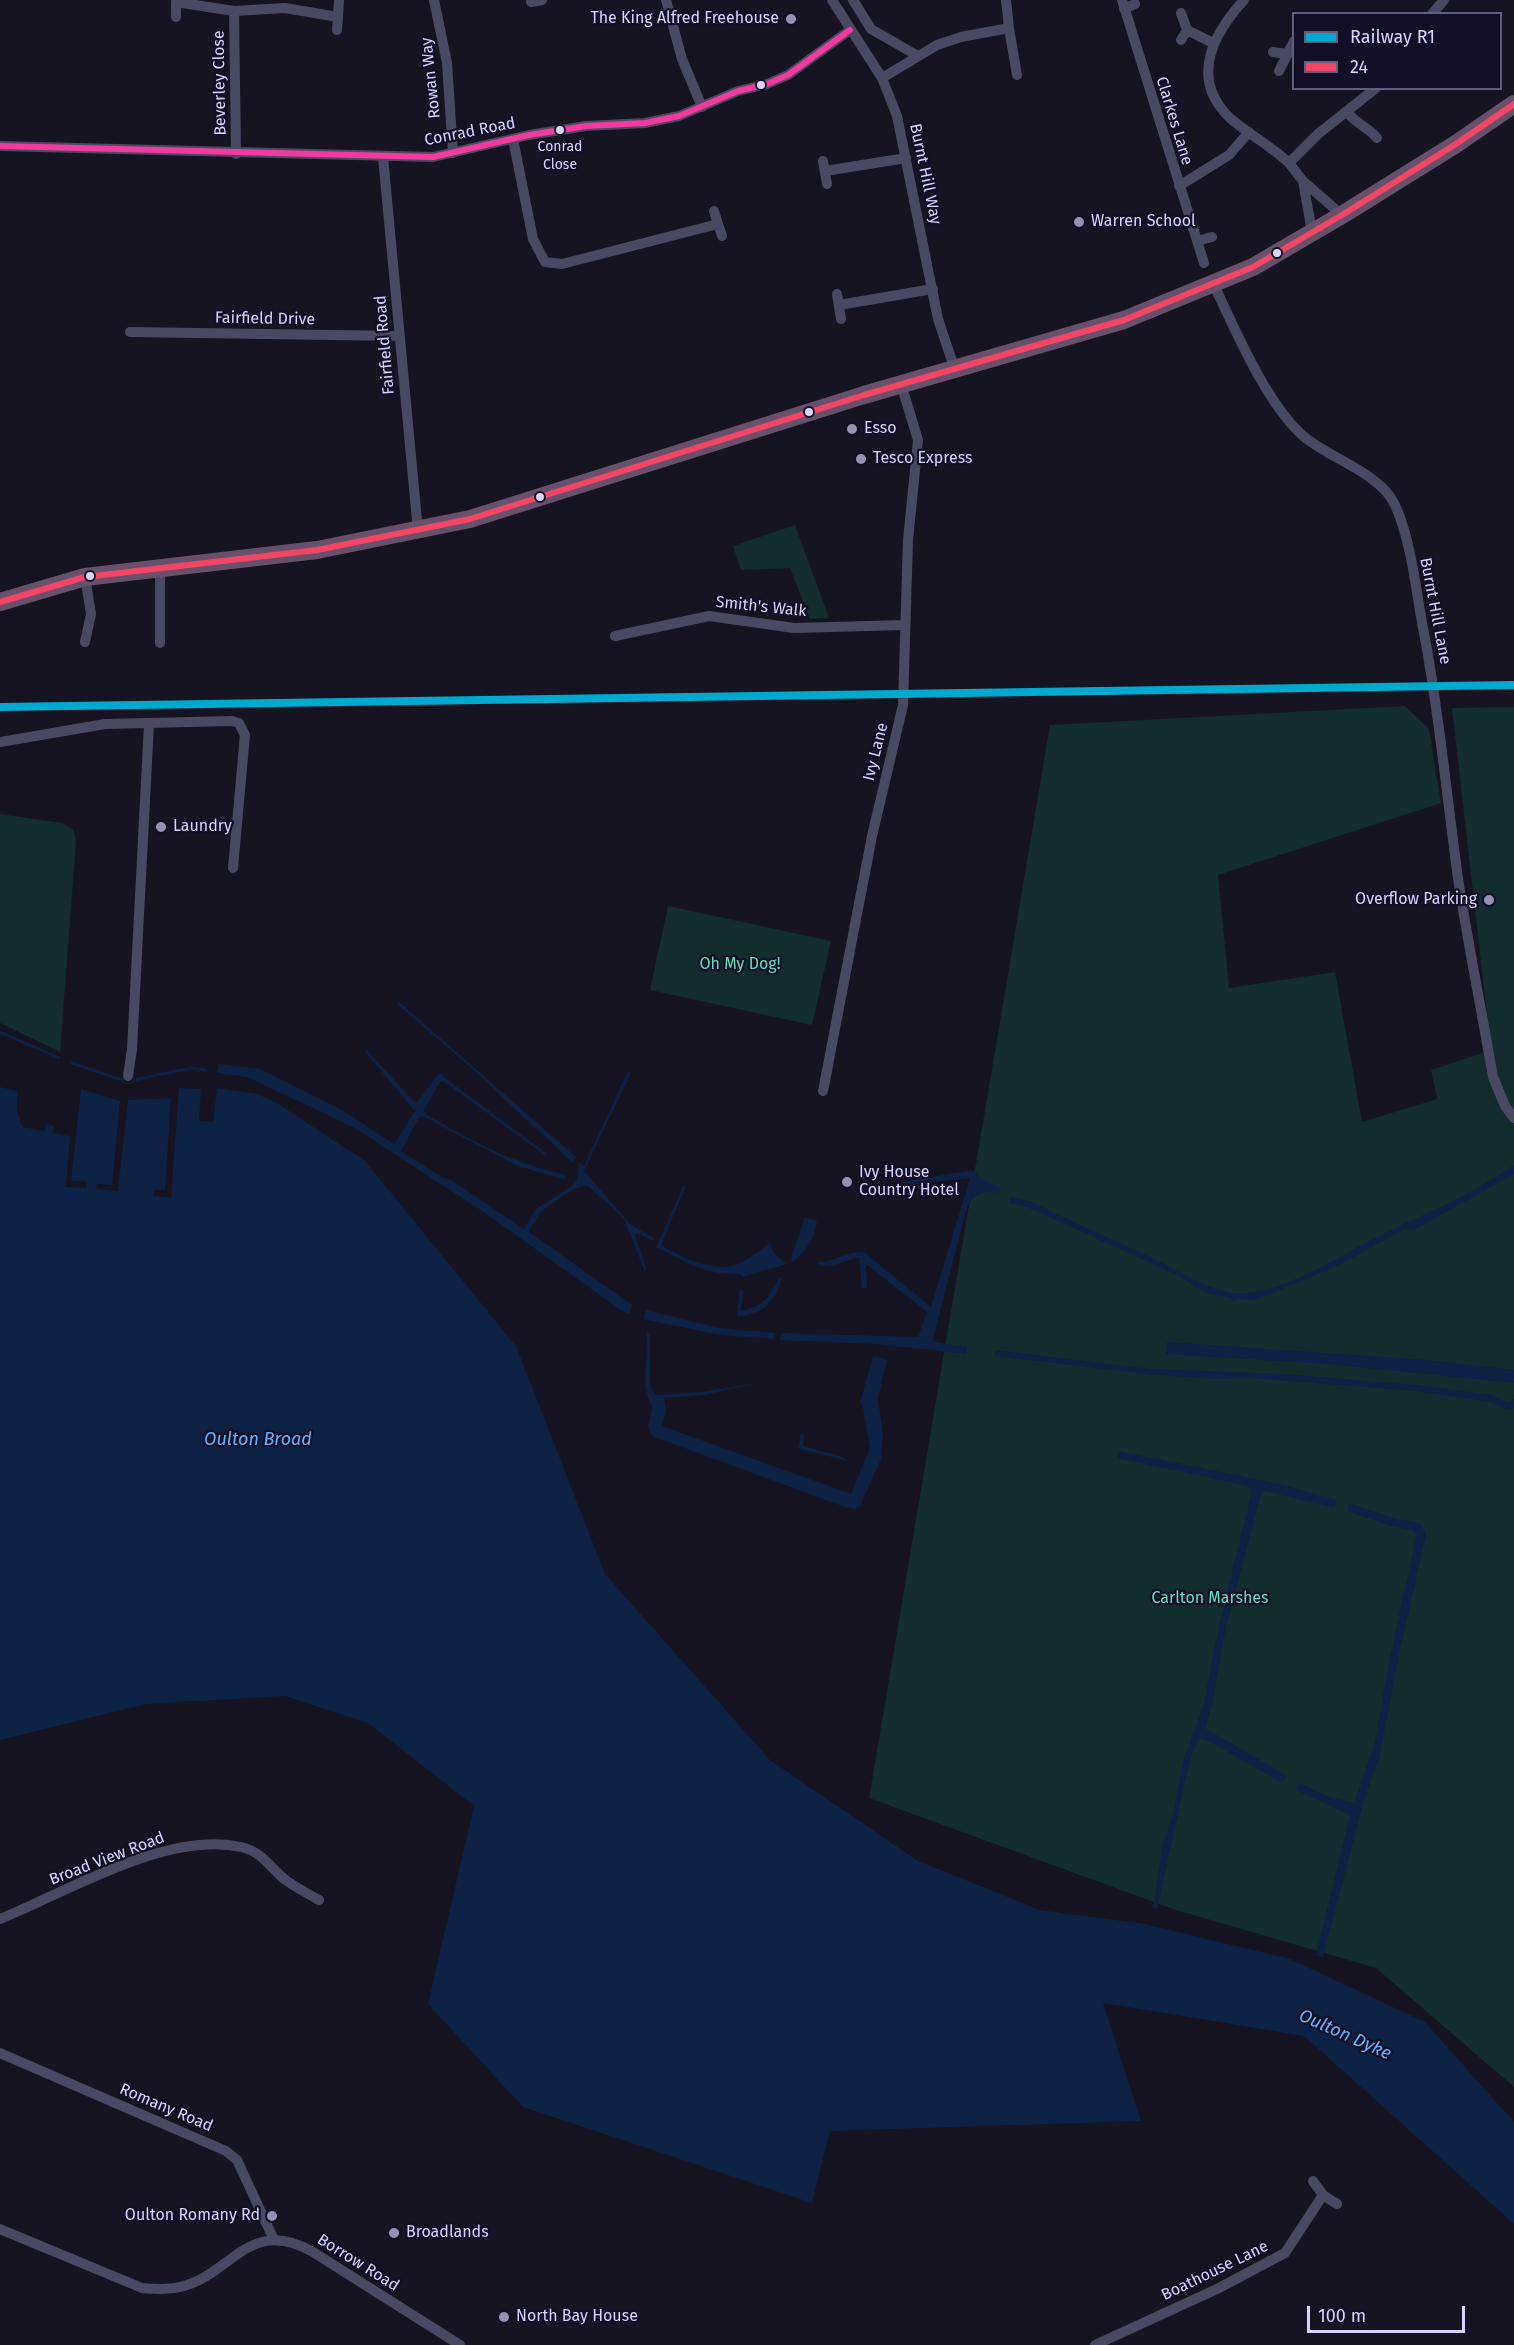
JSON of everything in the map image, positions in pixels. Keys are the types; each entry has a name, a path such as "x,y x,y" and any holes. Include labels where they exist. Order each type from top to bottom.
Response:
{"highway":[{"path":"0,602 85,577 265,557 362,543 470,519 553,495 901,384 1124,320 1253,267 1342,216 1456,144 1514,104"}],"street":[{"path":"337,30 339,0"},
{"name":"Rowan Way","path":"434,0 447,63 453,153"},
{"path":"666,0 682,59 702,107"},
{"name":"Burnt Hill Way","path":"832,0 882,78 897,116 938,319 954,368"},
{"path":"853,0 871,29 918,56"},
{"path":"1006,0 1017,75"},
{"path":"1244,0 1227,19 1213,44 1208,66 1211,91 1231,118 1269,144 1289,163 1303,181 1342,216"},
{"path":"1434,12 1444,0"},
{"name":"Beverley Close","path":"176,17 176,1 234,11 285,8 338,16"},
{"name":"Clarkes Lane","path":"1136,4 1123,5 1204,263"},
{"name":"Beverley Close","path":"234,11 236,154"},
{"path":"1181,13 1184,34 1213,44"},
{"path":"882,78 937,45 961,37 1009,28"},
{"name":"Conrad Road","path":"0,146 236,154 433,157 586,126 645,123 702,107 738,91 767,84 788,75 850,30"},
{"path":"1279,71 1292,43"},
{"path":"1273,52 1287,54"},
{"path":"1289,163 1318,134 1374,90"},
{"path":"1347,112 1356,123 1371,124 1377,138"},
{"path":"1179,186 1229,155 1250,132"},
{"path":"513,139 533,239 545,262 562,264 718,224"},
{"name":"Fairfield Road","path":"383,157 418,531"},
{"path":"827,184 824,166 906,158"},
{"path":"1303,181 1312,232"},
{"path":"714,211 722,236"},
{"path":"1197,240 1212,237"},
{"name":"Burnt Hill Lane","path":"1213,283 1241,341 1284,415 1302,435 1328,454 1372,479 1387,492 1395,504 1404,531 1434,687 1459,885 1493,1077 1505,1106 1514,1118"},
{"path":"841,319 838,300 933,289"},
{"name":"Fairfield Drive","path":"130,332 399,336"},
{"name":"Ivy Lane","path":"823,1091 872,836 903,705 909,520 918,440 901,384"},
{"path":"160,567 160,643"},
{"path":"85,577 91,614 85,642"},
{"name":"Smith's Walk","path":"615,636 709,616 794,628 905,625"},
{"path":"0,742 105,724 232,721 243,728 245,735 233,868"},
{"path":"128,1076 132,1049 149,724"},
{"name":"Broad View Road","path":"0,1919 132,1862 186,1845 242,1847 271,1863 286,1880 319,1900"},
{"name":"Romany Road","path":"0,2053 226,2151 237,2160 274,2240"},
{"path":"1313,2181 1323,2195 1337,2204"},
{"name":"Boathouse Lane","path":"1095,2345 1217,2289 1285,2253 1323,2195"},
{"path":"0,2229 142,2288 163,2289 185,2286 240,2251 274,2240"},
{"name":"Borrow Road","path":"274,2240 307,2249 460,2345"}],"green space":[{"path":"795,525 829,618 810,619 790,568 741,570 733,546"},
{"name":"Carlton Marshes","path":"1405,706 1429,729 1441,803 1218,875 1229,988 1335,972 1362,1122 1437,1099 1431,1070 1491,1050 1452,708 1514,707 1514,2087 1376,1968 1176,1910 869,1798 1050,725"},
{"path":"0,814 62,823 73,829 76,841 60,1052 0,1023"},
{"name":"Oh My Dog!","path":"668,906 831,941 812,1025 650,990"}],"water":[{"path":"397,1000 576,1157 572,1162 467,1064 398,1005"},
{"path":"366,1049 416,1104 438,1074 442,1073 445,1078 546,1153 546,1156 443,1081 440,1082 423,1112 492,1150 566,1175 565,1180 518,1166 422,1116 419,1118 401,1151 443,1178 450,1179 524,1229 536,1209 572,1186 578,1178 579,1162 584,1166 628,1071 631,1073 584,1171 631,1225 654,1238 652,1241 637,1233 635,1235 646,1268 645,1272 624,1219 587,1185 572,1190 541,1211 529,1232 632,1305 628,1314 482,1211 353,1127 247,1077 217,1073 219,1064 260,1069 342,1110 394,1144 415,1111 366,1053"},
{"name":"Oulton Broad","path":"0,1087 17,1091 17,1110 22,1127 44,1131 46,1124 54,1126 53,1133 70,1136 66,1187 86,1188 87,1182 71,1181 81,1089 120,1101 112,1185 97,1184 96,1189 118,1191 128,1100 171,1098 165,1190 154,1190 153,1196 171,1198 179,1088 201,1089 199,1121 213,1122 217,1088 257,1094 277,1103 365,1161 516,1346 605,1574 770,1760 918,1861 1040,1910 1145,1924 1290,1959 1425,2022 1514,2122 1514,2224 1304,2036 1103,2003 1141,2121 830,2131 812,2203 523,2107 428,2004 474,1806 368,1723 285,1696 146,1704 0,1740"},
{"path":"1514,1165 1514,1174 1414,1230 1405,1229 1335,1267 1255,1300 1237,1299 1235,1302 1229,1297 1206,1293 1175,1274 1027,1207 1009,1203 1010,1197 1030,1201 1201,1283 1222,1291 1250,1293 1268,1289 1307,1274 1464,1195"},
{"path":"974,1170 981,1179 1000,1188 999,1193 980,1194 967,1207 933,1339 936,1342 967,1347 966,1354 876,1344 780,1340 781,1333 918,1337 927,1312 866,1264 867,1288 862,1289 859,1257 831,1266 820,1266 817,1262 864,1252 931,1307 970,1178 922,1183 875,1193 876,1189 912,1180"},
{"path":"684,1185 686,1186 661,1245 688,1259 718,1267 738,1264 770,1243 774,1253 787,1264 742,1277 740,1274 706,1270 656,1247"},
{"path":"805,1217 817,1221 816,1227 809,1245 792,1263 791,1258"},
{"path":"779,1276 782,1278 776,1294 767,1306 754,1313 737,1316 739,1291 743,1291 741,1311 755,1307 770,1295"},
{"path":"646,1310 719,1328 775,1333 774,1339 720,1335 643,1319"},
{"path":"647,1333 650,1333 650,1385 655,1395 700,1392 757,1383 705,1395 664,1398 666,1411 662,1426 851,1494 870,1448 860,1402 873,1357 887,1359 878,1399 883,1435 881,1459 860,1506 855,1509 842,1506 652,1436 648,1426 652,1408 645,1387"},
{"path":"1167,1342 1426,1360 1514,1370 1514,1383 1328,1364 1166,1354"},
{"path":"995,1350 1150,1369 1285,1374 1425,1386 1492,1395 1508,1403 1514,1399 1514,1408 1507,1409 1489,1402 1417,1391 1251,1378 1215,1379 1148,1374 995,1356"},
{"path":"801,1434 804,1434 803,1446 843,1457 848,1461 800,1449 798,1447"},
{"path":"1119,1451 1279,1484 1337,1500 1334,1508 1265,1491 1261,1494 1226,1627 1212,1706 1205,1728 1287,1776 1282,1783 1209,1741 1199,1738 1190,1759 1157,1909 1153,1908 1163,1844 1174,1811 1183,1761 1204,1704 1219,1625 1252,1492 1248,1486 1117,1458"},
{"path":"1349,1503 1397,1519 1421,1524 1426,1534 1398,1659 1379,1759 1365,1796 1323,1957 1316,1955 1350,1815 1296,1790 1299,1783 1331,1798 1354,1802 1374,1747 1390,1657 1417,1534 1413,1530 1394,1527 1347,1511"}],"waterway":[{"path":"0,1032 59,1058"},
{"path":"72,1063 122,1080"},
{"path":"134,1080 191,1068 206,1070"}],"rail line":[{"name":"R1","path":"0,707 1514,685"}],"transit line":[{"path":"0,146 433,157 529,135 586,126 645,123 679,116 738,91 767,84 788,75 850,30"},
{"name":"24","path":"0,602 85,577 317,550 470,519 864,395 1124,320 1253,267 1456,144 1514,104"}],"place":[{"name":"The King Alfred Freehouse","path":"791,19"},
{"name":"Conrad Close","path":"560,130"},
{"name":"Warren School","path":"1079,222"},
{"name":"Esso","path":"852,429"},
{"name":"Tesco Express","path":"861,459"},
{"name":"Laundry","path":"161,827"},
{"name":"Overflow Parking","path":"1489,900"},
{"name":"Ivy House Country Hotel","path":"847,1182"},
{"name":"Oulton Romany Rd","path":"272,2216"},
{"name":"Broadlands","path":"394,2233"},
{"name":"North Bay House","path":"504,2317"}],"water label":[{"name":"Oulton Dyke","path":"1345,2035"}]}
